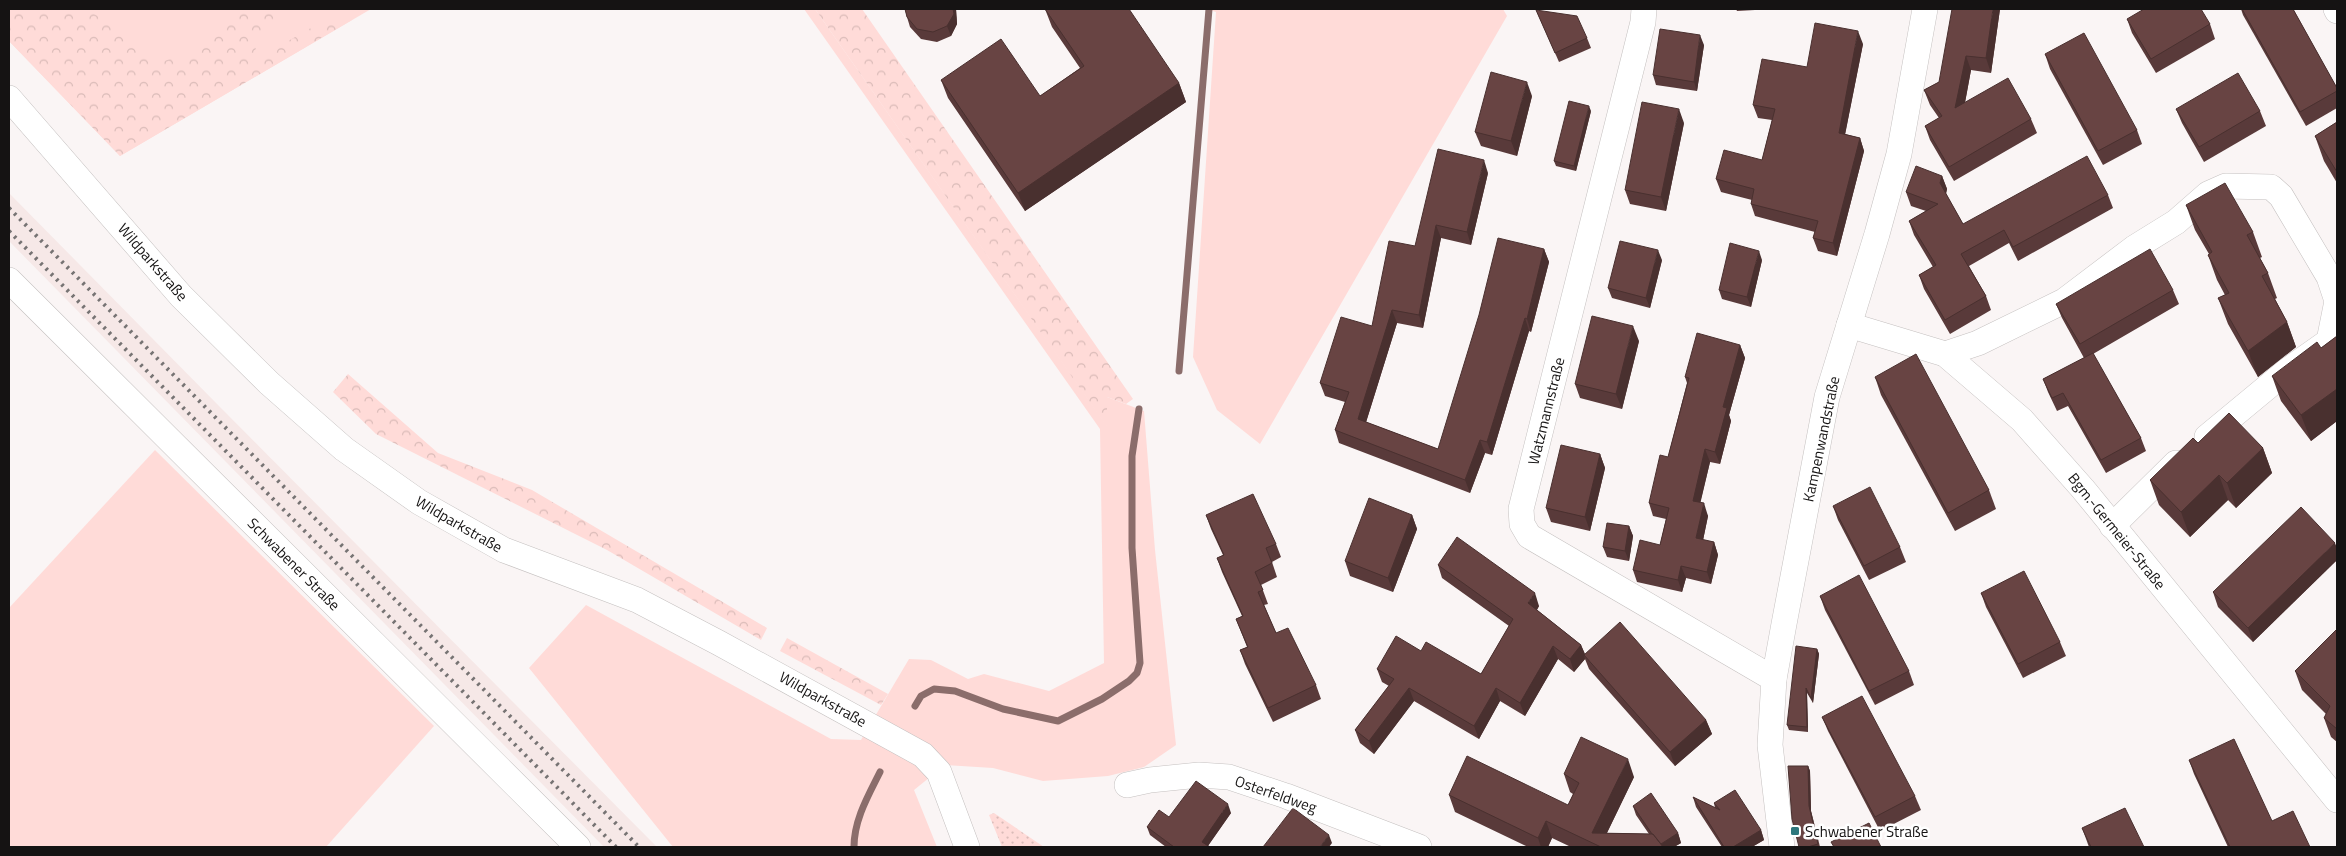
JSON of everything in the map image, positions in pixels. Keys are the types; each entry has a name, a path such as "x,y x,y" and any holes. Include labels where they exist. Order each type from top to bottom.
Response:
{"street":[{"name":"Watzmannstraße","path":"1644,9 1643,22 1521,508 1522,524 1529,536 1774,679"},
{"name":"Kampenwandstraße","path":"1782,847 1770,744 1774,679 1827,397 1850,325 1898,154 1925,9"},
{"name":"Wildparkstraße","path":"9,98 181,296 269,383 344,449 419,502 504,550 637,600 719,642 923,755 939,772 967,847"},
{"path":"1945,354 1978,343 2064,301 2134,248 2176,222 2208,194 2226,186 2272,187 2281,196 2329,277 2337,301 2329,341 2288,370 2179,460 2112,526"},
{"name":"Schwabener Straße","path":"9,280 578,847"},
{"name":"Bgm.-Germeier-Straße","path":"1850,325 1945,354 2022,420 2083,489 2337,800"},
{"name":"Osterfeldweg","path":"1127,785 1150,780 1199,775 1229,778 1286,796 1419,847"}],"shaded area":[{"path":"9,193 657,847 604,847 9,241"}],"green space":[{"path":"9,9 371,9 120,156 9,41"},
{"path":"9,9 84,9 114,24 138,50 164,61 195,51 228,16 242,9 280,9 284,13 262,33 250,63 316,25 352,20 120,156 9,41"},
{"path":"804,9 815,9 1107,426 1107,397 1144,411 1155,550 1176,745 1144,767 1108,776 1043,781 993,768 945,765 914,790 937,847 673,847 529,668 586,605 831,739 861,740 909,659 931,660 968,679 984,674 1049,691 1104,663 1100,429"},
{"path":"815,9 862,9 1133,399 1126,404 1107,397 1107,427"},
{"path":"1206,9 1503,9 1507,16 1260,444 1217,410 1193,357 1216,12"},
{"path":"348,374 438,453 532,490 767,628 761,640 607,550 376,434 333,392"},
{"path":"155,450 434,726 326,847 9,847 9,608"},
{"path":"787,638 888,694 881,705 780,651"},
{"path":"994,813 1044,847 1002,847 989,815"}],"building":[{"path":"905,9 953,9 954,14 947,26 933,32 917,29 907,17"},
{"path":"1045,9 1129,9 1179,83 1018,193 941,80 1001,39 1040,96 1084,66"},
{"path":"1952,9 1993,9 1986,58 1966,56 1955,108 2008,78 2031,119 1949,167 1925,126 1942,116 1924,90 1939,82"},
{"path":"2144,9 2201,9 2210,24 2151,59 2127,19"},
{"path":"2242,9 2293,9 2337,91 2300,112"},
{"path":"1536,10 1577,16 1587,38 1555,53"},
{"path":"1815,23 1858,31 1839,133 1860,138 1833,243 1813,238 1818,221 1751,204 1754,189 1716,179 1724,150 1762,160 1775,109 1753,105 1762,59 1807,67"},
{"path":"1660,29 1700,35 1694,82 1653,75"},
{"path":"2084,33 2137,130 2098,151 2045,54"},
{"path":"1491,72 1527,82 1511,141 1475,132"},
{"path":"2238,73 2260,111 2199,147 2176,109"},
{"path":"1569,101 1589,106 1574,166 1554,161"},
{"path":"1642,102 1679,109 1661,197 1625,190"},
{"path":"2337,122 2337,172 2315,136"},
{"path":"1438,149 1484,160 1467,232 1436,225 1419,315 1392,310 1358,419 1438,449 1479,315 1498,238 1544,249 1527,319 1525,318 1487,442 1480,440 1465,480 1335,430 1349,392 1320,383 1341,317 1372,326 1389,241 1415,246"},
{"path":"2087,156 2108,195 2013,247 2004,230 1961,254 1986,296 1945,320 1919,275 1936,265 1909,221 1938,204 1906,192 1916,166 1942,176 1940,183 1963,224"},
{"path":"2225,183 2253,232 2247,235 2268,273 2262,276 2287,322 2248,351 2218,298 2229,293 2208,255 2212,252 2186,205"},
{"path":"1620,241 1658,250 1646,298 1608,288"},
{"path":"1730,243 1759,251 1747,297 1719,290"},
{"path":"2150,249 2173,290 2080,344 2056,304"},
{"path":"1592,316 1633,326 1616,394 1575,384"},
{"path":"1697,333 1740,345 1723,407 1727,408 1715,452 1705,449 1693,501 1704,503 1696,538 1714,542 1707,572 1681,566 1678,580 1633,570 1640,540 1660,545 1669,508 1649,503 1660,455 1668,457 1689,378 1685,377"},
{"path":"2337,336 2337,389 2301,415 2272,376 2317,342 2321,348"},
{"path":"2093,353 2141,438 2101,460 2063,393 2052,398 2043,379"},
{"path":"1916,354 1989,490 1948,513 1875,377"},
{"path":"2229,413 2263,448 2227,483 2219,475 2181,512 2150,480 2193,438 2198,443"},
{"path":"1561,445 1600,454 1585,517 1546,508"},
{"path":"1870,487 1900,547 1864,566 1833,506"},
{"path":"1253,494 1276,544 1266,548 1272,563 1255,572 1263,590 1258,592 1276,633 1288,628 1316,685 1268,708 1240,650 1248,647 1236,619 1243,616 1217,558 1224,555 1206,515"},
{"path":"1369,498 1412,515 1388,578 1345,561"},
{"path":"2301,507 2335,543 2248,628 2213,592"},
{"path":"1607,523 1629,526 1625,551 1603,547"},
{"path":"1457,537 1535,593 1528,603 1581,645 1570,659 1553,646 1520,703 1496,688 1474,726 1409,688 1369,741 1355,730 1394,679 1377,669 1396,636 1421,651 1426,642 1481,674 1513,619 1438,565"},
{"path":"2024,571 2060,642 2018,664 1981,593"},
{"path":"1859,575 1909,671 1869,691 1820,596"},
{"path":"1620,622 1706,720 1670,752 1584,655"},
{"path":"2337,629 2337,729 2324,718 2330,706 2295,671"},
{"path":"1796,646 1817,649 1811,698 1806,688 1807,727 1787,725"},
{"path":"1862,696 1915,796 1875,817 1822,717"},
{"path":"1581,737 1628,759 1592,833 1653,834 1663,847 1601,847 1546,821 1538,838 1449,795 1467,756 1568,805 1579,783 1564,774"},
{"path":"2234,739 2272,821 2293,811 2310,847 2230,847 2189,760"},
{"path":"1788,766 1808,766 1809,806 1818,844 1799,847 1792,819"},
{"path":"1196,781 1228,804 1202,842 1210,847 1174,847 1147,827 1159,810 1169,817"},
{"path":"1735,790 1761,830 1733,847 1724,847 1693,797 1720,810 1714,803"},
{"path":"1651,793 1678,833 1661,844 1633,806"},
{"path":"1293,808 1329,835 1320,847 1263,847"},
{"path":"2125,808 2144,847 2091,847 2082,828"},
{"path":"1869,823 1881,847 1834,847 1831,842"}],"waterway":[{"path":"1179,371 1209,9"},
{"path":"915,706 921,696 934,689 955,691 1003,709 1058,721 1102,699 1129,681 1137,673 1140,663 1132,548 1132,456 1139,409"},
{"path":"854,847 859,818 866,799 880,772"}],"railway":[{"path":"9,208 639,847"},
{"path":"9,231 616,847"}],"place":[{"name":"Schwabener Straße","path":"1795,831"}]}
